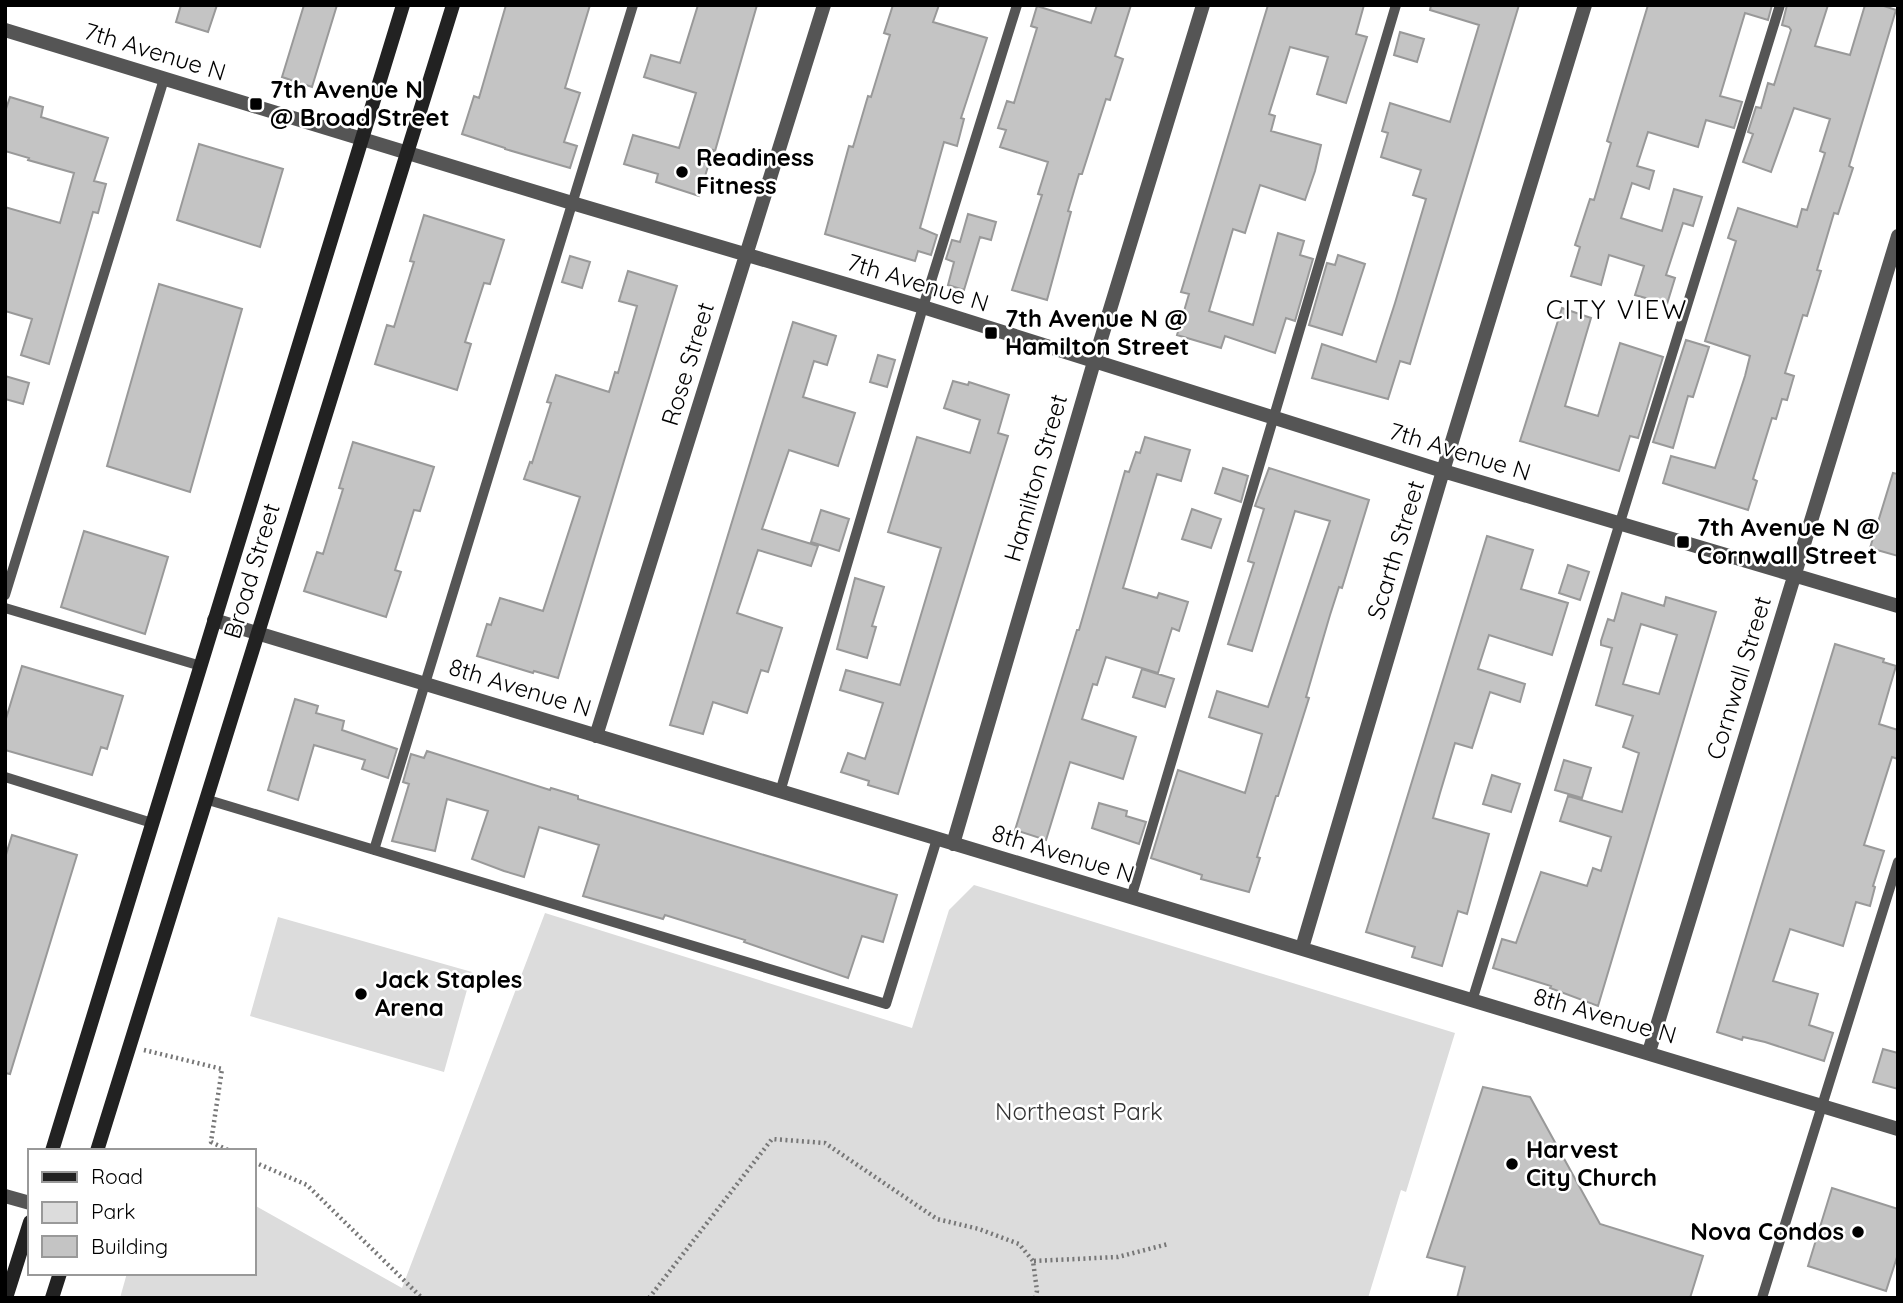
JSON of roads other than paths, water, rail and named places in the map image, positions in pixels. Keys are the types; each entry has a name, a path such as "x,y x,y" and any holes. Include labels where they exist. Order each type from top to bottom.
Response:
{"main road":[{"name":"Broad Street","path":"53,1149 403,5"},
{"name":"Broad Street","path":"98,1149 453,5"},
{"path":"6,1298 28,1228"},
{"path":"52,1298 59,1275"}],"street":[{"name":"Rose Street","path":"596,736 824,5"},
{"name":"Hamilton Street","path":"953,844 1094,362 1203,5"},
{"name":"Scarth Street","path":"1302,948 1585,5"},
{"name":"7th Avenue N","path":"5,30 572,204 923,307 1272,419 1898,606"},
{"name":"Cornwall Street","path":"1649,1052 1898,236"},
{"name":"8th Avenue N","path":"214,620 1898,1129"},
{"path":"5,1196 28,1202"}],"lane":[{"path":"374,850 633,5"},
{"path":"780,792 923,307 1017,5"},
{"path":"1131,898 1396,5"},
{"path":"1472,1001 1780,5"},
{"path":"5,595 164,79"},
{"path":"5,608 201,666"},
{"path":"5,777 152,823"},
{"path":"205,799 886,1004 937,839"},
{"path":"1762,1298 1898,862"}],"place":[{"name":"7th Avenue N @ Broad Street","path":"256,104"},
{"name":"Readiness Fitness","path":"682,172"},
{"name":"7th Avenue N @ Hamilton Street","path":"991,333"},
{"name":"7th Avenue N @ Cornwall Street","path":"1683,542"},
{"name":"Jack Staples Arena","path":"361,994"},
{"name":"Harvest City Church","path":"1512,1164"},
{"name":"Nova Condos","path":"1858,1232"}],"district":[{"name":"CITY VIEW","path":"1617,310"}],"park label":[{"name":"Northeast Park","path":"1079,1112"}]}
